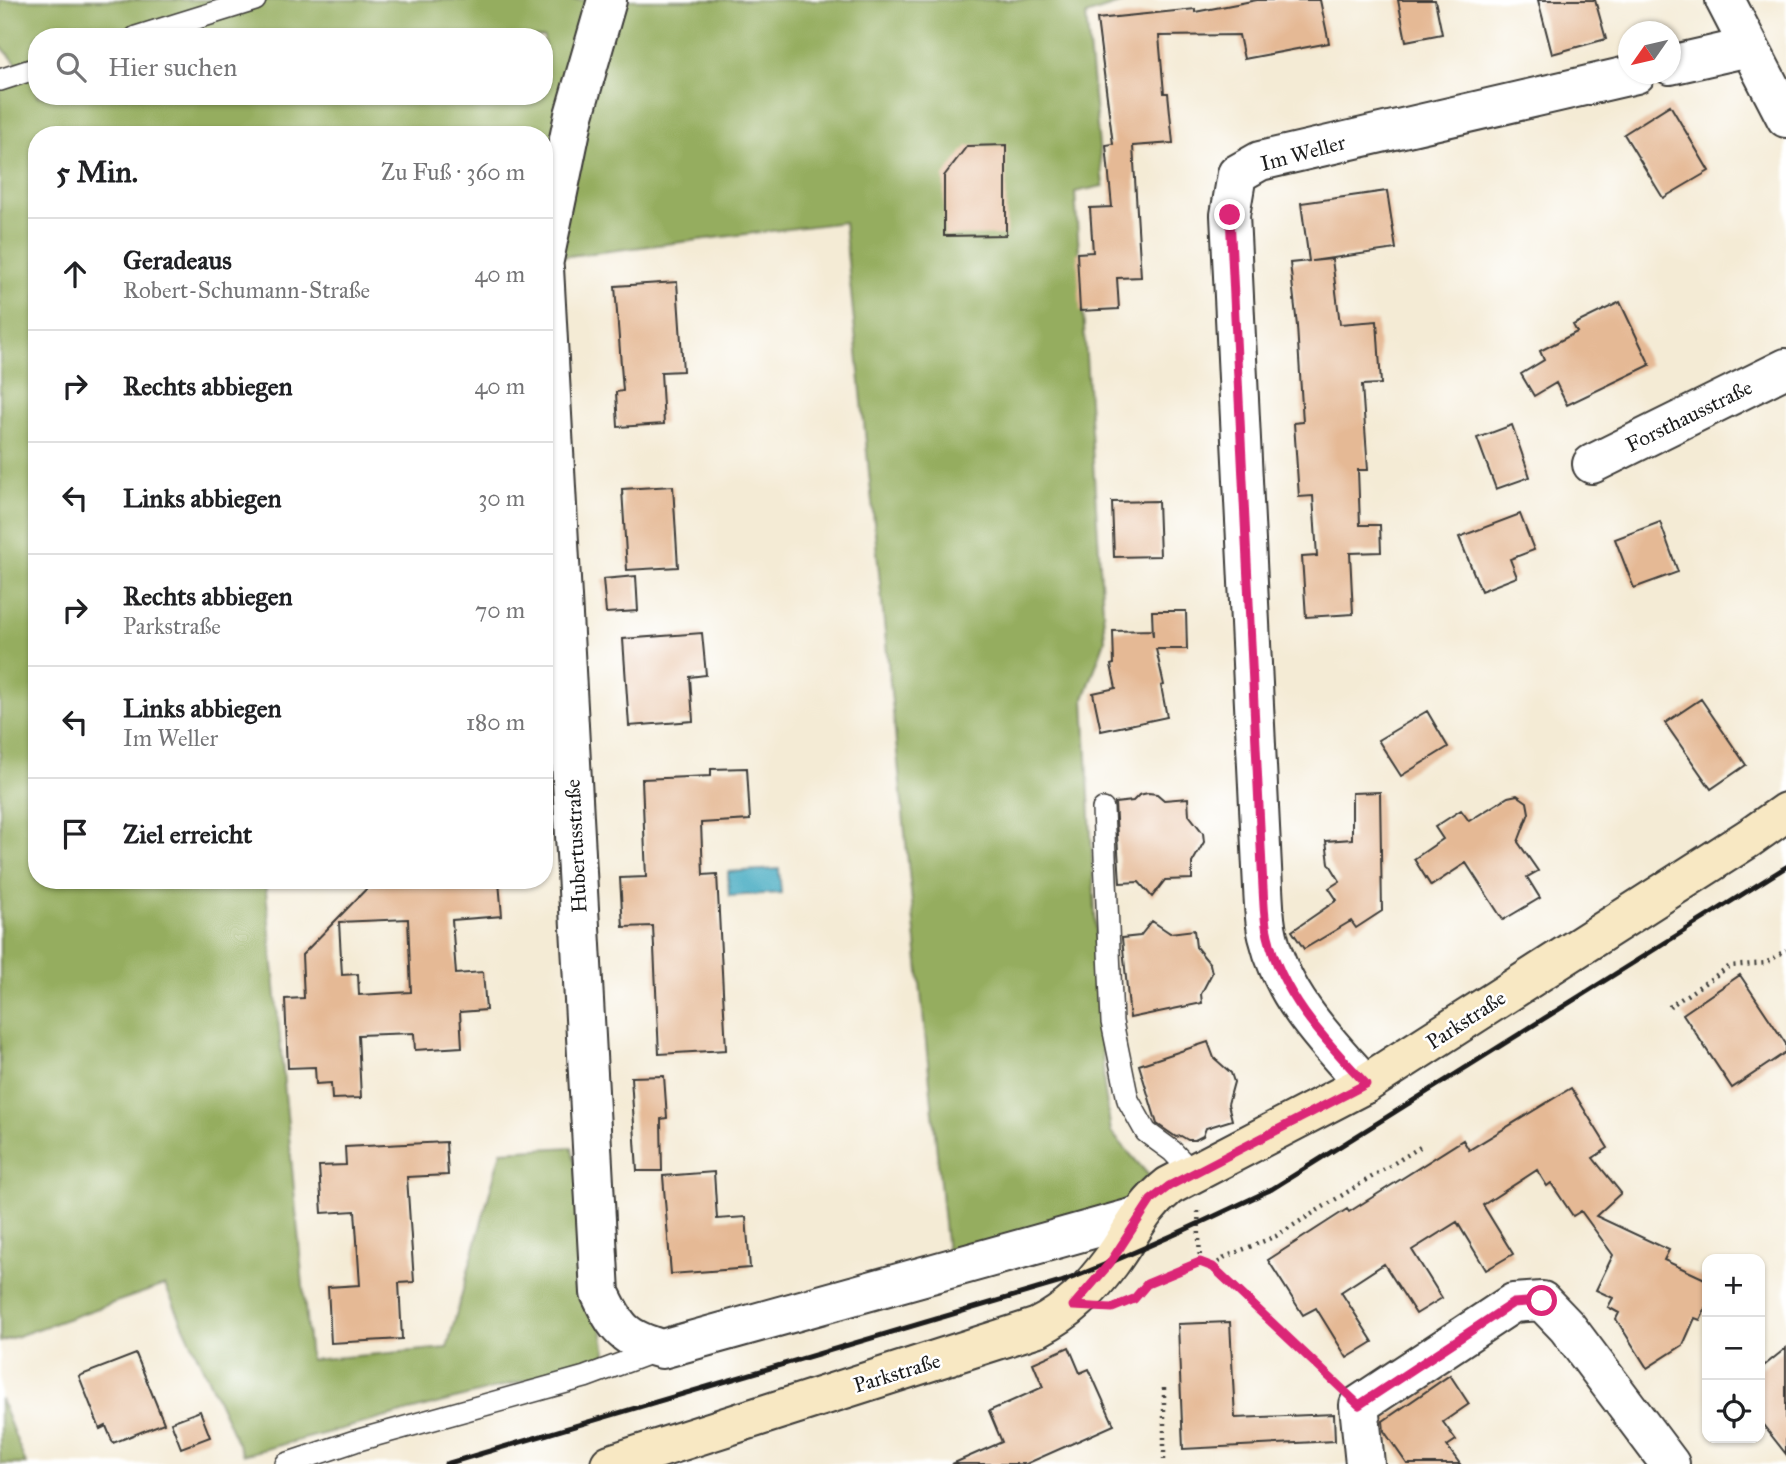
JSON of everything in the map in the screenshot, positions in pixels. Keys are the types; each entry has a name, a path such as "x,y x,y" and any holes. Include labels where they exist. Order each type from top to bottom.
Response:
{"street":[{"path":"553,216 574,115 607,0"},
{"path":"1725,0 1786,118"},
{"path":"1681,63 1749,47"},
{"name":"Im Weller","path":"1366,1084 1312,1026 1283,977 1268,936 1263,888 1230,228 1237,174 1260,161 1618,78"},
{"name":"Forsthausstraße","path":"1592,464 1786,369"},
{"name":"Hubertusstraße","path":"553,433 600,1293 614,1322 635,1341 662,1349"},
{"name":"Parkstraße","path":"610,1464 1027,1331 1063,1314 1110,1263 1151,1200 1169,1186 1366,1084 1786,812"},
{"path":"662,1349 1139,1216"},
{"path":"1365,1464 1359,1405 1513,1303 1542,1301 1567,1327 1670,1464"}],"lane":[{"path":"165,28 255,0"},
{"path":"0,80 28,71"},
{"path":"1103,809 1112,1022 1128,1100 1146,1132 1172,1151 1194,1174"},
{"path":"286,1464 355,1441 586,1377 662,1349"}],"path":[{"path":"1669,1007 1730,966 1766,963 1786,950"},
{"path":"1213,1267 1225,1257 1276,1236 1422,1146"},
{"path":"1073,1306 1112,1308 1134,1299 1147,1284 1200,1262 1213,1267 1359,1405"},
{"path":"1164,1388 1164,1464"}],"green space":[{"path":"0,0 1130,0 1086,15 1103,186 1075,192 1105,640 1084,699 1104,1086 1111,1132 1151,1178 1113,1214 947,1253 844,222 553,258 553,126 28,126 28,889 266,889 310,1360 447,1348 501,1151 572,1147 607,1359 243,1455 165,1285 0,1342 0,75 20,67 0,45"},
{"path":"0,1398 26,1464 0,1464"}],"water":[{"path":"779,869 781,893 729,896 728,872"}],"building":[{"path":"1257,0 1320,0 1329,43 1244,59 1239,35 1159,36 1164,93 1168,93 1173,143 1133,146 1141,277 1117,278 1119,309 1080,311 1077,253 1093,252 1090,208 1112,207 1106,145 1113,144 1097,19 1195,9 1195,12"},
{"path":"1398,0 1435,0 1442,34 1406,41"},
{"path":"1538,0 1595,0 1606,39 1552,54"},
{"path":"1670,105 1709,171 1663,198 1624,134"},
{"path":"1006,145 1006,235 944,236 944,176 967,146"},
{"path":"1387,191 1396,249 1312,261 1332,259 1340,324 1377,321 1381,384 1362,385 1368,470 1358,470 1360,525 1380,525 1381,552 1350,553 1353,614 1306,617 1302,557 1317,556 1313,496 1299,497 1294,423 1303,422 1290,263 1309,261 1301,203"},
{"path":"677,282 683,371 661,372 664,424 618,427 616,392 623,391 615,286"},
{"path":"1620,302 1650,365 1567,405 1556,383 1534,396 1521,374 1544,360 1540,351 1577,332 1573,325"},
{"path":"1512,425 1530,477 1496,489 1477,438"},
{"path":"673,486 678,567 627,570 622,489"},
{"path":"1158,501 1160,556 1114,557 1112,502"},
{"path":"1520,514 1534,550 1510,559 1517,577 1481,591 1459,537"},
{"path":"1660,522 1678,572 1634,588 1615,539"},
{"path":"636,576 638,611 606,613 603,579"},
{"path":"1152,611 1186,611 1187,649 1156,649 1164,685 1161,686 1167,717 1101,731 1093,693 1116,688 1111,665 1114,664 1113,631 1152,630 1153,636"},
{"path":"702,633 706,675 690,677 693,721 629,726 623,639"},
{"path":"1701,699 1746,765 1711,789 1665,723"},
{"path":"1427,711 1448,747 1401,776 1378,740"},
{"path":"747,768 750,820 701,823 703,875 717,874 726,1050 659,1054 653,926 623,927 620,878 646,877 642,779 711,776 711,769"},
{"path":"1380,792 1382,911 1356,928 1351,921 1304,949 1292,931 1337,900 1329,888 1340,881 1329,863 1326,841 1352,839 1352,793"},
{"path":"1157,794 1164,800 1188,798 1189,815 1203,833 1204,842 1192,863 1192,879 1165,880 1152,897 1139,882 1120,883 1115,803 1133,801 1139,795"},
{"path":"1517,795 1527,802 1529,813 1518,842 1538,871 1527,877 1540,898 1503,920 1466,863 1431,886 1414,859 1443,839 1435,827 1461,810 1469,821 1508,797"},
{"path":"366,889 500,889 502,916 452,920 456,974 483,972 486,1010 460,1012 462,1047 415,1050 414,1033 358,1035 361,1098 332,1099 331,1083 316,1084 315,1067 288,1068 285,999 304,998 302,955","holes":["408,919 411,992 359,995 358,974 342,975 339,922"]},
{"path":"1152,921 1170,933 1194,930 1196,947 1210,964 1212,973 1201,994 1202,1003 1130,1018 1122,938 1140,936"},
{"path":"1740,975 1786,1044 1786,1052 1732,1088 1683,1014"},
{"path":"1208,1042 1214,1058 1231,1073 1234,1082 1228,1104 1232,1120 1206,1128 1203,1136 1195,1140 1176,1137 1157,1124 1139,1065"},
{"path":"664,1076 667,1118 661,1119 662,1171 637,1171 631,1077"},
{"path":"1571,1088 1608,1148 1593,1158 1621,1193 1596,1216 1669,1250 1664,1260 1702,1278 1702,1316 1700,1320 1695,1318 1683,1345 1647,1368 1616,1319 1619,1313 1608,1307 1613,1298 1596,1290 1613,1255 1581,1211 1573,1216 1551,1183 1547,1186 1537,1170 1483,1205 1513,1254 1486,1270 1457,1222 1412,1250 1442,1298 1416,1314 1384,1264 1341,1292 1373,1342 1347,1358 1316,1308 1303,1315 1268,1260 1463,1140 1469,1150"},
{"path":"446,1142 448,1175 407,1177 414,1282 399,1283 402,1339 331,1343 328,1287 360,1285 355,1211 322,1213 319,1166 346,1165 345,1147"},
{"path":"714,1172 717,1219 746,1217 750,1268 671,1274 663,1176"},
{"path":"1230,1322 1235,1418 1334,1414 1335,1441 1183,1449 1178,1324"},
{"path":"1069,1347 1080,1373 1089,1369 1114,1425 1026,1464 952,1464 1002,1442 989,1411 1043,1387 1033,1363"},
{"path":"1786,1348 1786,1454 1765,1427 1765,1365"},
{"path":"136,1354 164,1423 113,1443 106,1426 100,1429 79,1376"},
{"path":"1450,1375 1469,1404 1443,1422 1456,1440 1447,1446 1460,1464 1407,1464 1384,1431 1383,1421"},
{"path":"200,1411 210,1437 181,1448 171,1422"}],"railway":[{"path":"446,1464 1061,1282 1167,1238 1272,1189 1786,867"}],"route":[{"path":"1230,215 1263,888 1268,936 1283,977 1312,1026 1366,1084 1169,1186 1151,1200 1110,1263 1073,1306 1112,1308 1134,1299 1147,1284 1200,1262 1213,1267 1359,1405 1513,1303 1542,1301"}]}
